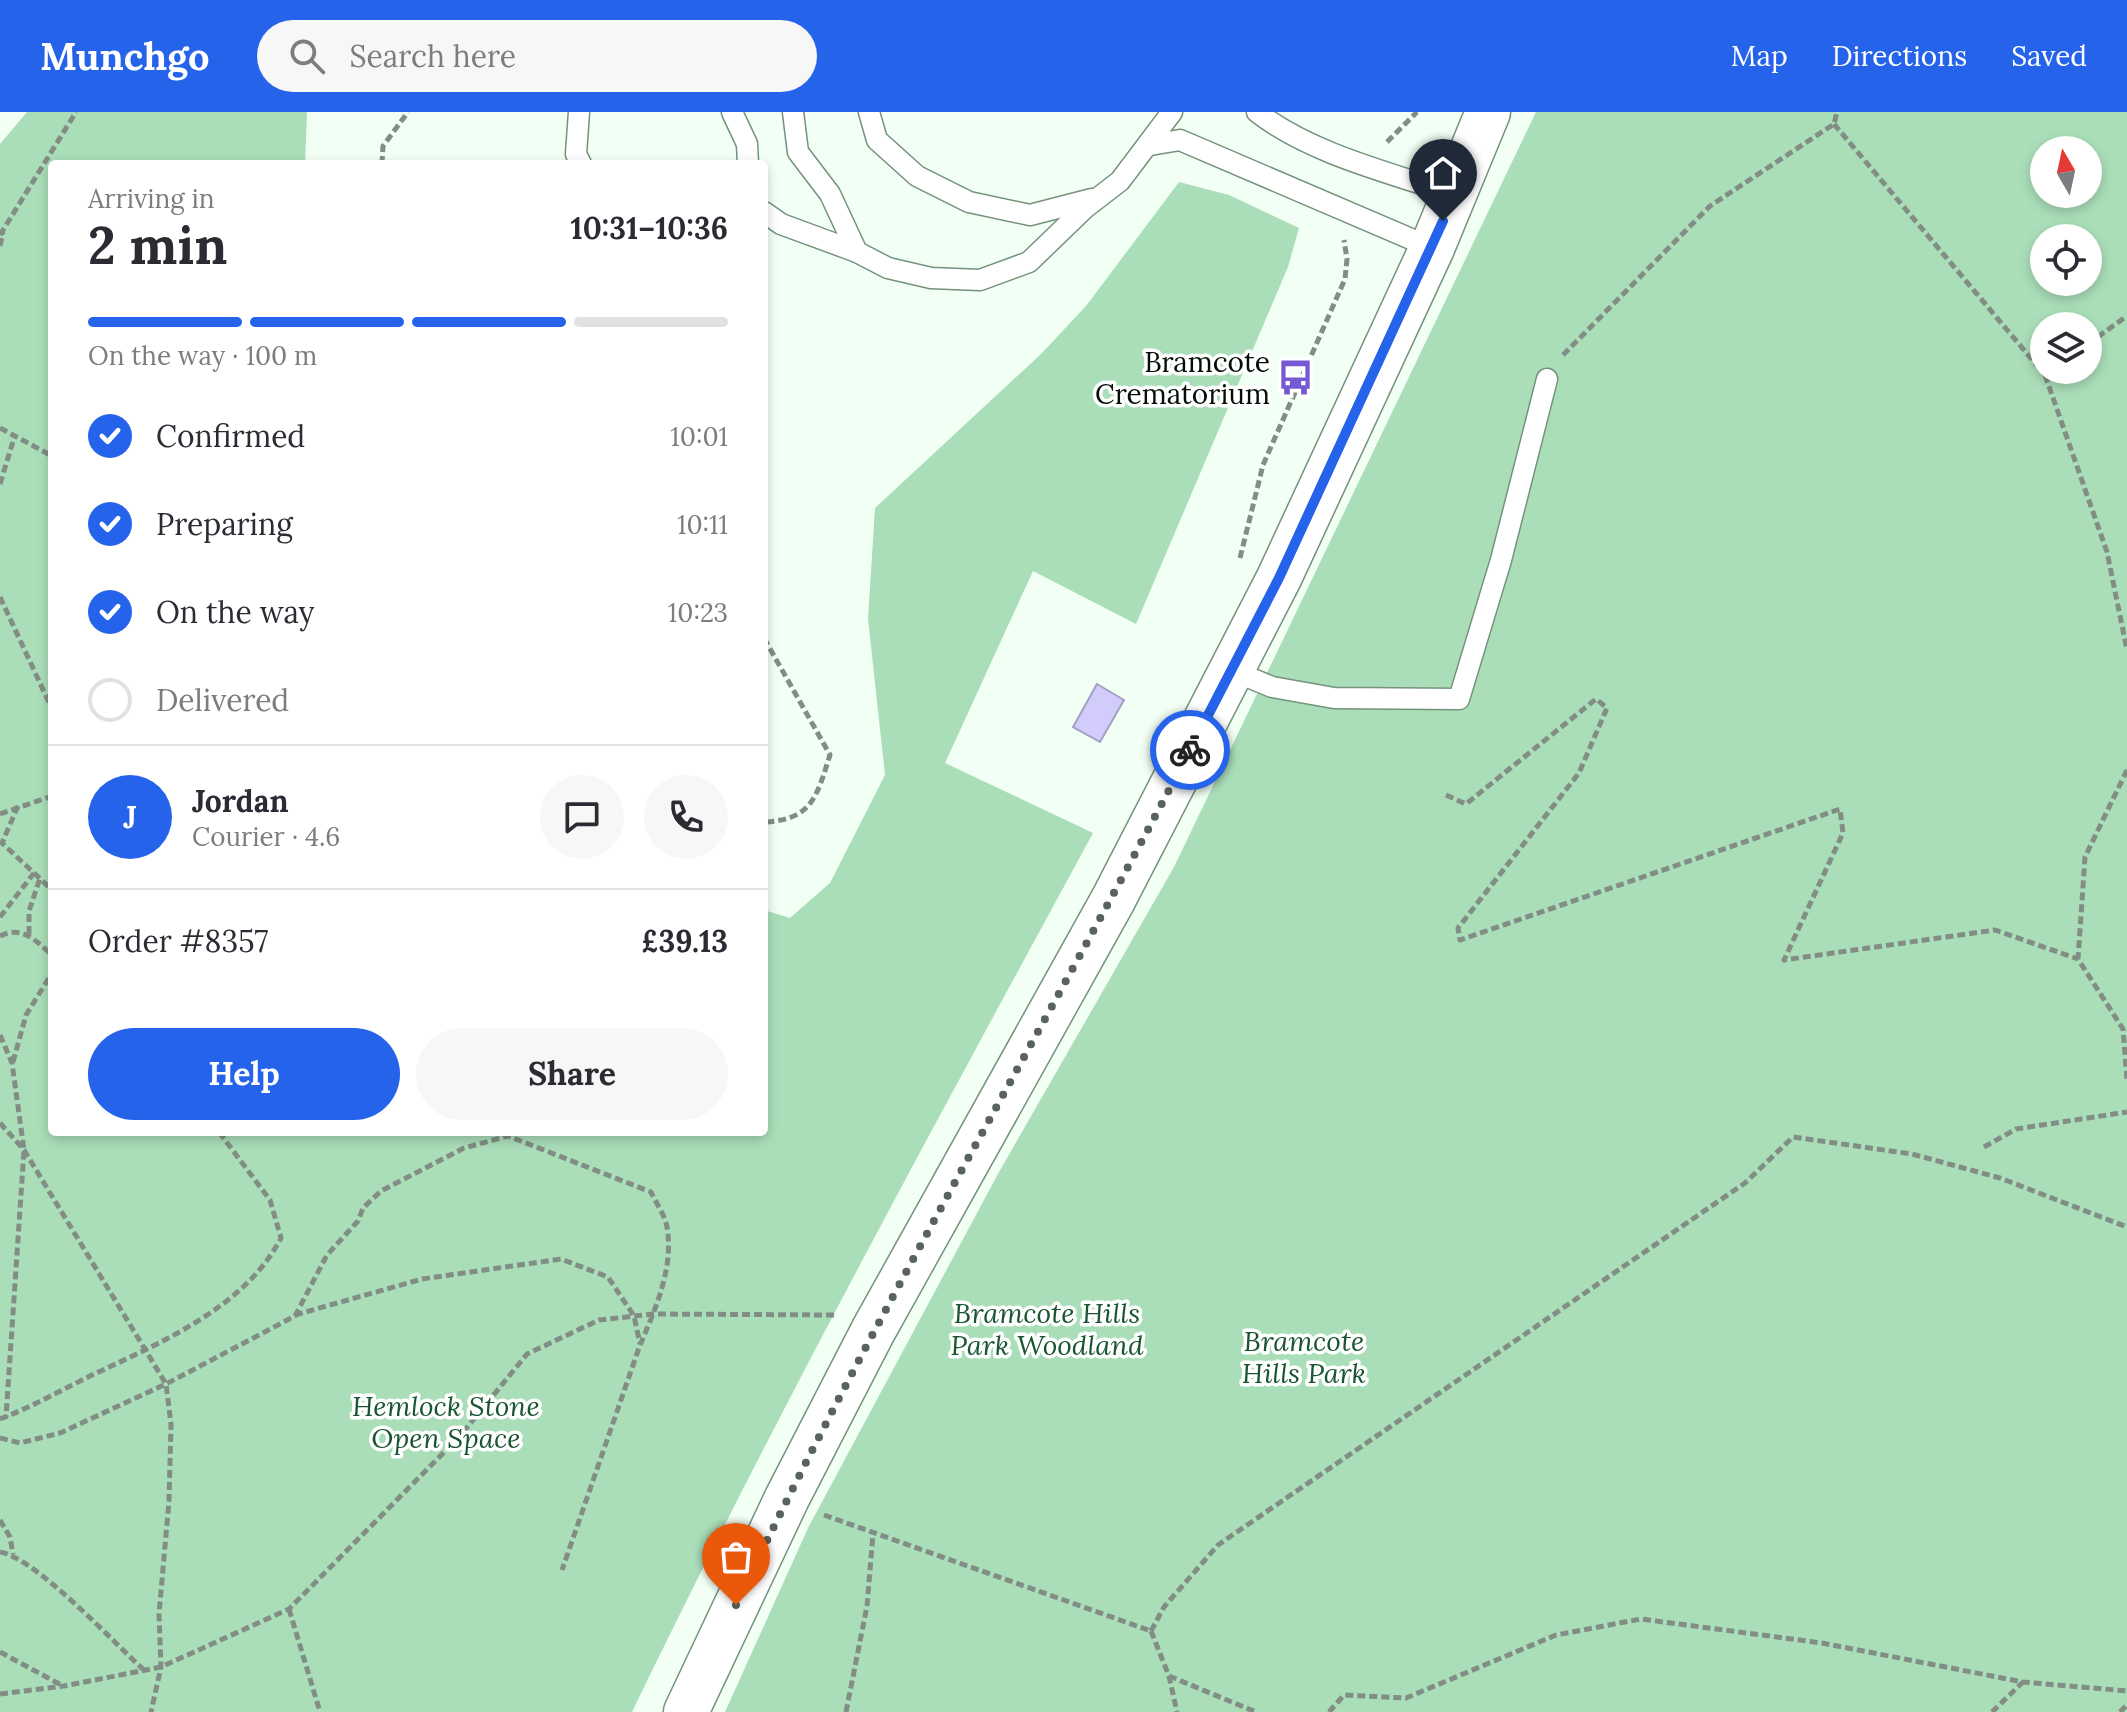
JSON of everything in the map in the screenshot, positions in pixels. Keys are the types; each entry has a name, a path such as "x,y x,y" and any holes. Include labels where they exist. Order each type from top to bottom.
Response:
{"main road":[{"path":"686,1712 787,1498 873,1331 1113,900 1279,578 1432,248 1488,112"}],"lane":[{"path":"579,112 576,154 579,160"},
{"path":"732,112 747,144 748,160"},
{"path":"793,112 798,152 830,194 857,252"},
{"path":"869,112 877,140 917,176 969,202 1030,215 1099,197"},
{"path":"768,215 781,224 857,252 888,268 931,278 980,280 1029,262 1120,181 1172,112"},
{"path":"1257,112 1272,123 1366,164 1453,194"},
{"path":"1150,145 1180,140 1432,248"},
{"path":"1231,670 1272,687 1334,698 1459,699 1501,560 1547,379"}],"path":[{"path":"0,246 2,233 76,112"},
{"path":"382,160 383,146 408,112"},
{"path":"1366,164 1417,112"},
{"path":"1547,379 1564,354 1710,206 1834,124 1837,112"},
{"path":"1834,124 2030,357"},
{"path":"1239,563 1263,465 1345,279 1347,259 1342,232 1350,213"},
{"path":"2102,334 2127,316"},
{"path":"2048,384 2107,552 2127,650"},
{"path":"0,428 48,454"},
{"path":"0,484 15,435"},
{"path":"0,597 48,700"},
{"path":"768,645 830,755 815,801 785,821 768,822"},
{"path":"1446,795 1466,804 1596,699 1607,708 1579,773 1458,928 1460,940 1840,809 1843,833 1784,960 1995,930 2078,959"},
{"path":"2127,770 2085,857 2078,959 2123,1029 2127,1080"},
{"path":"0,814 48,797"},
{"path":"18,806 1,843 48,886"},
{"path":"0,917 34,873"},
{"path":"29,934 29,911 40,878"},
{"path":"0,936 9,931 29,934 48,951"},
{"path":"12,1063 26,1015 48,979"},
{"path":"0,1035 12,1063 20,1100 24,1150 3,1418"},
{"path":"1984,1147 2016,1129 2127,1112"},
{"path":"0,1123 24,1150 166,1384 171,1424 169,1501 159,1614 161,1667 151,1712"},
{"path":"3,1418 143,1350 221,1307 269,1262 281,1238 270,1200 222,1136"},
{"path":"295,1316 327,1255 358,1221 363,1208 381,1191 464,1148 508,1136 651,1192 667,1224 669,1259 653,1314 562,1570"},
{"path":"1151,1631 1164,1607 1218,1545 1745,1183 1793,1137 1912,1154 2000,1178 2127,1227"},
{"path":"0,1438 20,1443 60,1433 166,1384 295,1316 422,1279 561,1259 608,1277 634,1316 640,1345"},
{"path":"0,1694 64,1686 161,1667 289,1609 460,1436 527,1354 599,1320 653,1314 834,1315 873,1331"},
{"path":"827,1516 1151,1631 1169,1676 1177,1712"},
{"path":"0,1520 10,1537 13,1554"},
{"path":"846,1712 867,1606 873,1534"},
{"path":"0,1552 13,1554 49,1582 145,1671"},
{"path":"289,1609 320,1712"},
{"path":"1329,1712 1344,1695 1406,1698 1556,1635 1641,1619 1822,1643 2023,1682 2127,1691"},
{"path":"0,1652 64,1686"},
{"path":"1169,1676 1256,1712"},
{"path":"1992,1712 2023,1682"},
{"path":"2120,1712 2127,1705"}],"green space":[{"name":"Hemlock Stone Open Space","path":"27,112 307,112 305,160 48,160 48,1136 768,1136 768,911 790,918 830,883 885,775 868,619 875,508 1041,354 1086,306 1179,182 1229,195 1299,228 1288,267 1136,624 1033,571 945,763 1093,833 799,1380 632,1712 0,1712 0,144"},
{"path":"1536,112 2127,112 2127,1712 725,1712 808,1528 999,1172 1174,867"}],"building":[{"path":"1097,684 1124,700 1100,742 1073,727"}],"way so far":[{"path":"736,1605 873,1331 1113,900 1190,750"}],"place":[{"name":"Bramcote Crematorium","path":"1296,378"}],"route":[{"path":"1190,750 1279,578 1443,221"}],"park label":[{"name":"Bramcote Hills Park Woodland","path":"1047,1329"},
{"name":"Bramcote Hills Park","path":"1304,1357"}]}
